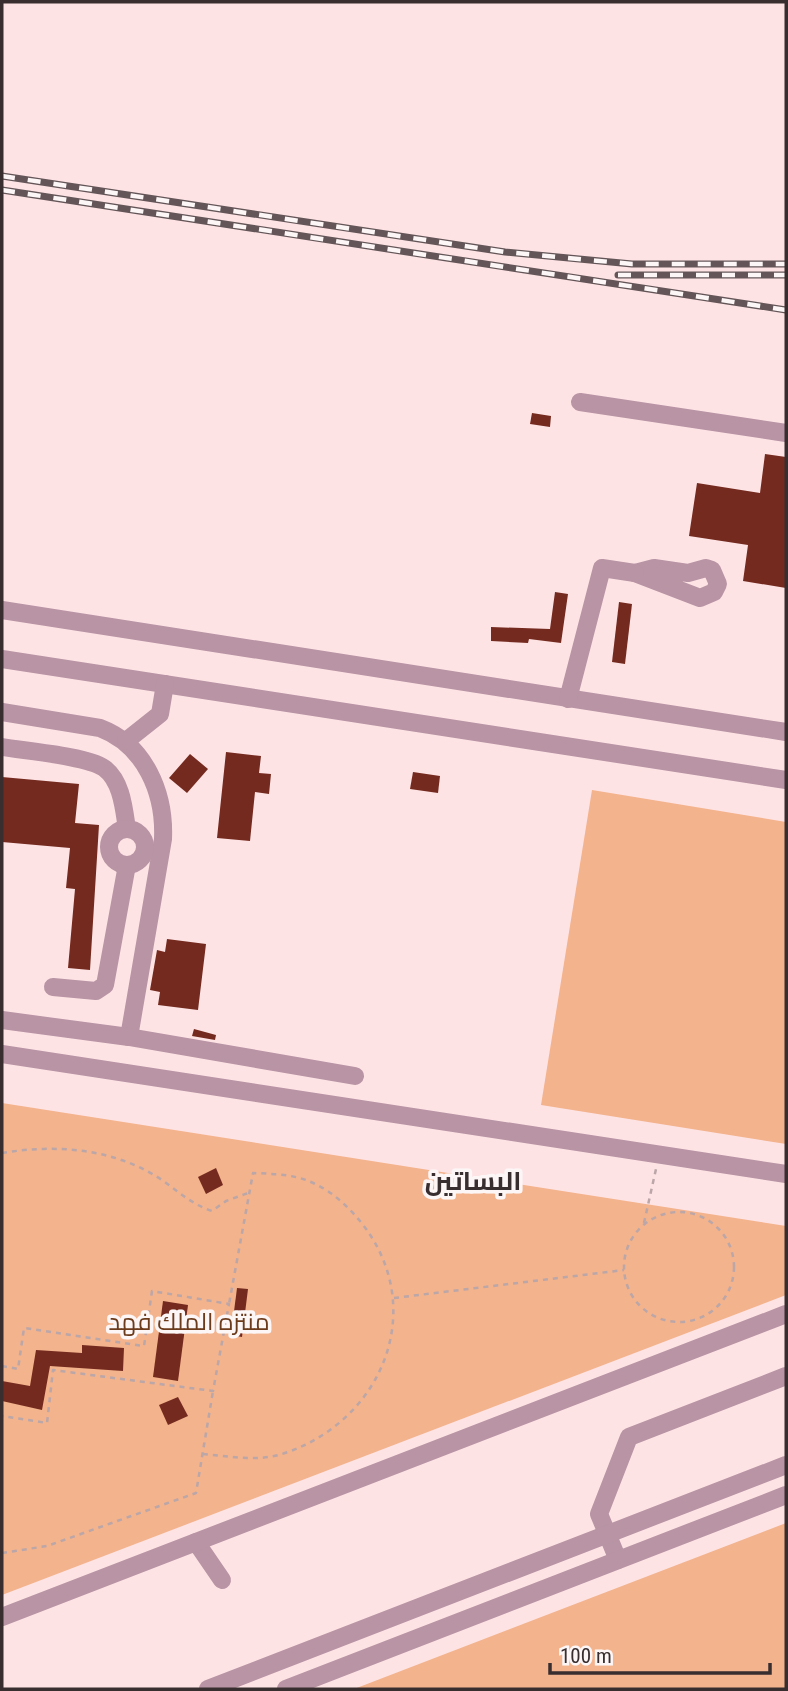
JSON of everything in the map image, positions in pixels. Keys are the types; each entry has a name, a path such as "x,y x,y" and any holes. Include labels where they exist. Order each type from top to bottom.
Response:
{"street":[{"path":"580,402 786,433"},
{"path":"568,699 602,568 635,573"},
{"path":"2,610 786,732"},
{"path":"2,659 786,780"},
{"path":"126,741 160,714 165,684"},
{"path":"2,712 100,728 126,741 143,762 156,785 164,813 163,839 129,1037"},
{"path":"2,747 88,762 105,769 122,799 127,829 113,836 109,851 119,863 127,865 105,985 96,991 53,987"},
{"path":"2,1020 129,1037 355,1076"},
{"path":"2,1054 786,1174"},
{"path":"2,1617 786,1314"},
{"path":"618,1560 599,1514 629,1437 786,1376"},
{"path":"208,1689 786,1465"},
{"path":"281,1661 289,1688 786,1495"},
{"path":"196,1542 222,1580"}],"path":[{"path":"2,1153 62,1148 93,1152 132,1164 161,1180 192,1204 212,1211 226,1201 249,1193"},
{"path":"644,1223 660,1156"},
{"path":"2,1553 47,1546 196,1493 253,1173 294,1176 316,1184 341,1201 373,1237 384,1260 393,1298 391,1334 377,1379 361,1403 330,1430 280,1455 246,1458 203,1454"},
{"path":"676,1211 694,1213 716,1226 731,1247 735,1264 733,1282 726,1298 714,1311 699,1319 682,1323 665,1321 649,1314 636,1302 627,1287 625,1252 632,1236 644,1223 659,1215 676,1211"},
{"path":"393,1298 624,1270"},
{"path":"2,1366 18,1369 24,1328 144,1346 152,1291 229,1304"},
{"path":"2,1416 47,1423 53,1370 213,1391"}],"green space":[{"path":"592,790 786,822 786,1144 541,1105"},
{"name":"منتزه الملك فهد","path":"2,1103 786,1226 786,1295 2,1595"},
{"path":"786,1523 786,1689 354,1689"}],"building":[{"path":"532,413 551,416 550,427 530,424"},
{"path":"765,454 786,457 786,588 743,581 748,545 689,536 697,483 760,493"},
{"path":"555,592 568,594 561,643 529,639 528,643 491,641 491,627 550,629"},
{"path":"619,602 632,604 625,664 612,662"},
{"path":"226,752 261,756 259,773 271,774 269,794 255,792 250,841 217,838"},
{"path":"190,754 208,769 187,793 169,778"},
{"path":"413,772 440,776 438,793 410,789"},
{"path":"2,777 79,784 75,823 99,825 90,970 68,968 75,889 66,888 70,848 2,842"},
{"path":"167,939 206,944 198,1010 158,1005 160,992 150,990 157,950 165,952"},
{"path":"194,1029 216,1035 215,1040 192,1036"},
{"path":"216,1168 223,1185 206,1194 198,1177"},
{"path":"237,1288 248,1289 242,1337 231,1335"},
{"path":"163,1301 188,1305 178,1381 153,1377"},
{"path":"82,1345 124,1348 123,1371 50,1366 42,1410 2,1401 2,1381 30,1386 36,1350 82,1353"},
{"path":"178,1397 188,1416 168,1425 159,1405"}],"railway":[{"path":"2,176 505,252 632,264 786,264"},
{"path":"2,190 786,310"},
{"path":"618,275 786,275"}],"district":[{"name":"البساتين","path":"473,1181"}]}
